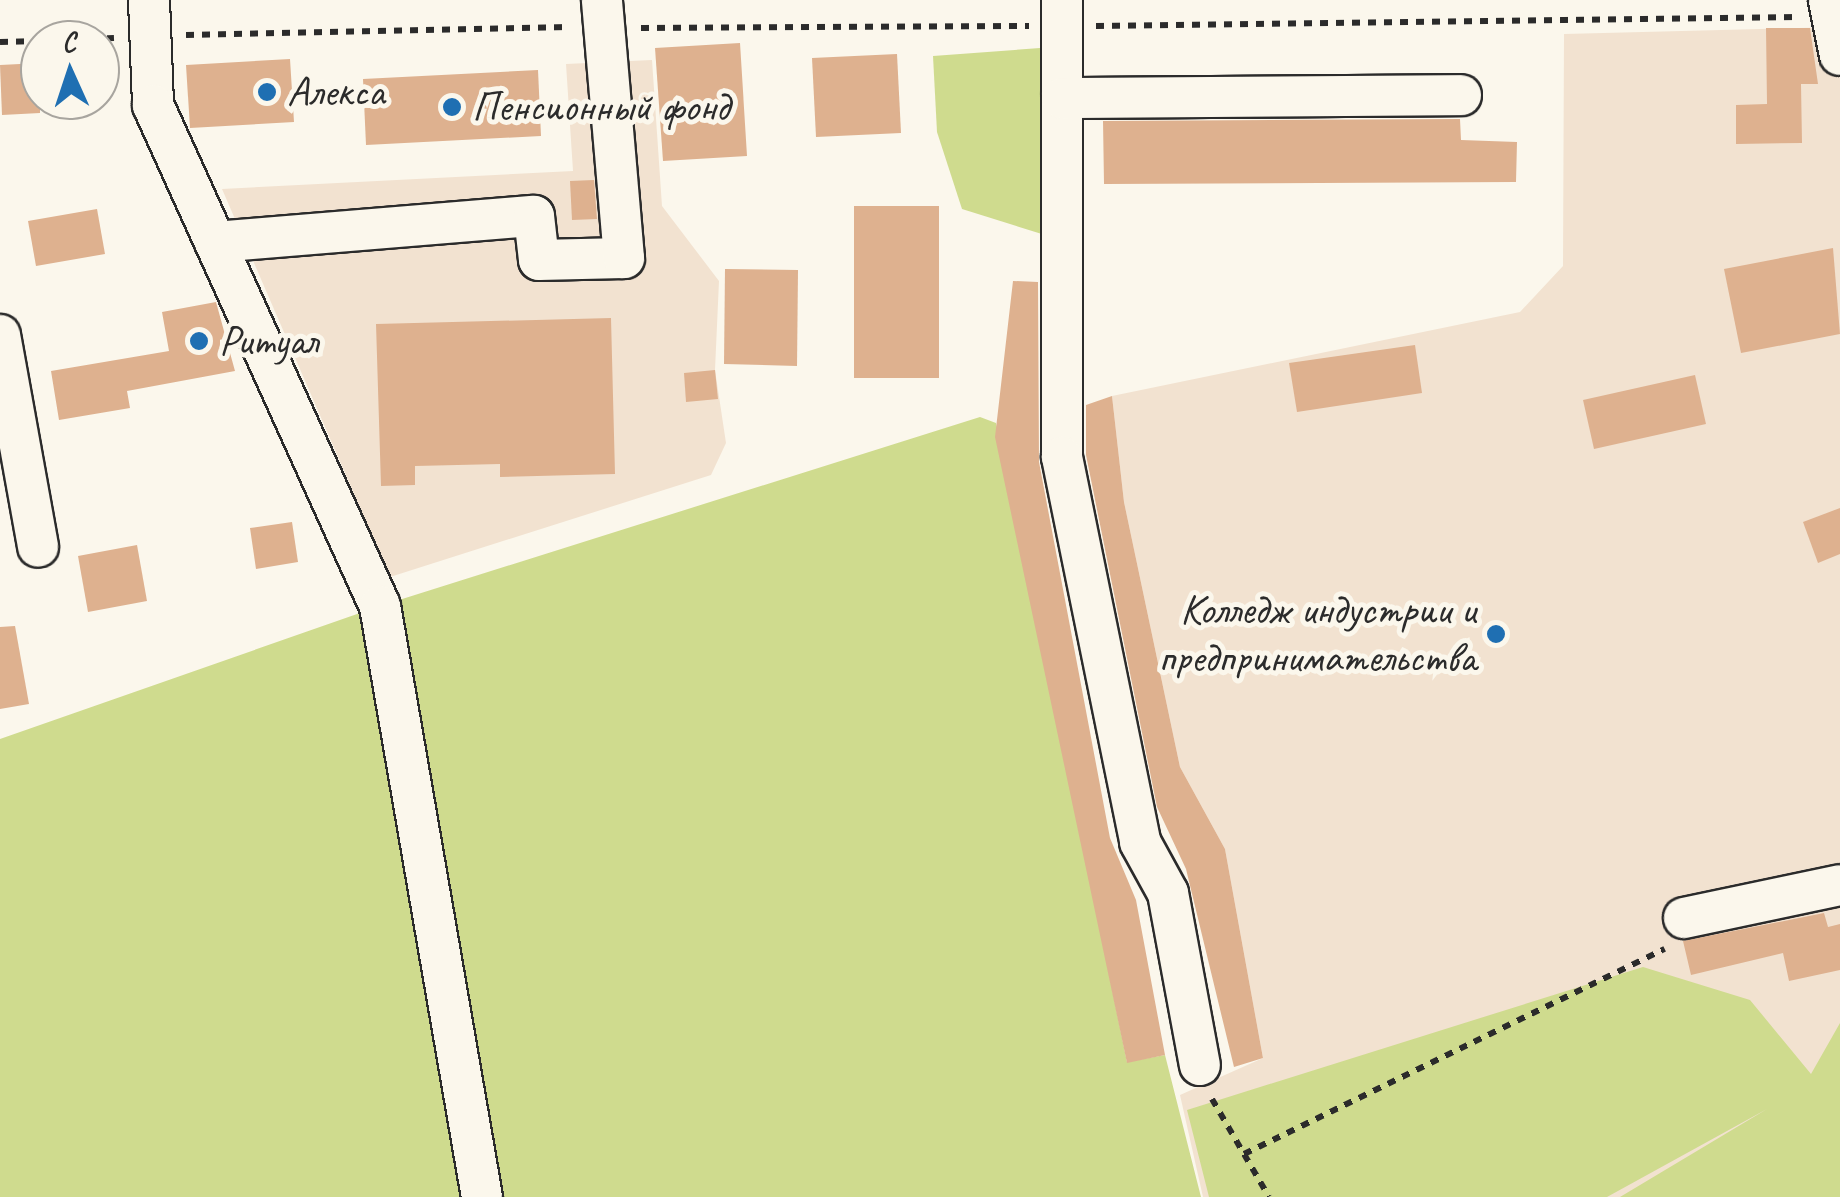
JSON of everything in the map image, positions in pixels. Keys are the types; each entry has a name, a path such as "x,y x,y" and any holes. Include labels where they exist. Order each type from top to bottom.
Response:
{"street":[{"path":"1830,8 1840,55"},
{"path":"1062,13 1062,457 1140,842 1168,893 1200,1065"},
{"path":"215,242 534,216 538,260 624,258 603,14"},
{"path":"148,18 153,105 380,606 482,1197"},
{"path":"1062,98 1462,95"},
{"path":"0,335 38,547"},
{"path":"1684,918 1840,885"}],"path":[{"path":"120,25 148,18 1830,8"},
{"path":"1244,1154 1660,956 1684,918"},
{"path":"1200,1065 1268,1197"}],"shaded area":[{"name":"Колледж индустрии и предпринимательства","path":"1840,27 1840,1099 1648,1197 1203,1197 1180,1095 1263,1058 1225,849 1180,767 1124,502 1112,396 1520,312 1563,266 1564,34"},
{"path":"652,60 662,206 719,281 715,370 726,443 711,475 390,577 222,189 573,171 566,64"}],"green space":[{"path":"1040,48 1053,160 1045,235 962,209 937,132 933,56"},
{"path":"980,417 996,423 1127,1062 1165,1055 1201,1197 0,1197 0,739 380,606"},
{"path":"1643,967 1750,1000 1811,1074 1840,1023 1840,1197 1620,1197 1767,1109 1607,1197 1209,1197 1187,1110"}],"building":[{"path":"1766,28 1810,28 1818,84 1801,84 1802,143 1736,144 1736,105 1767,104"},
{"path":"740,43 747,156 663,161 655,48"},
{"path":"897,54 901,133 816,137 812,58"},
{"path":"290,59 294,122 190,128 186,65"},
{"path":"20,64 20,114 2,115 0,65"},
{"name":"Пенсионный фонд","path":"538,70 541,136 366,145 363,79"},
{"path":"1460,119 1461,140 1517,142 1516,182 1104,184 1103,121"},
{"path":"594,180 597,219 572,220 570,181"},
{"path":"854,206 939,206 939,378 854,378"},
{"path":"97,209 105,254 36,266 28,221"},
{"path":"1833,248 1840,334 1741,353 1724,269"},
{"path":"725,269 798,270 797,366 724,364"},
{"path":"1013,281 1038,282 1039,462 1110,838 1136,900 1165,1055 1127,1063 995,437"},
{"path":"216,302 235,371 127,391 130,408 59,420 51,371 169,351 162,312"},
{"path":"611,318 615,474 500,477 500,464 415,466 415,485 381,486 376,324"},
{"path":"1415,345 1422,393 1297,412 1289,363"},
{"path":"715,370 718,399 686,402 684,373"},
{"path":"1695,375 1706,424 1594,449 1583,400"},
{"path":"1112,396 1124,502 1180,767 1225,849 1263,1058 1234,1067 1186,869 1157,807 1086,455 1086,405"},
{"path":"1840,508 1840,554 1818,563 1803,522"},
{"path":"292,522 298,562 256,569 250,528"},
{"path":"137,545 147,601 88,612 78,556"},
{"path":"15,626 29,704 0,709 0,627"},
{"path":"1824,913 1828,927 1840,924 1840,970 1789,981 1783,953 1691,975 1683,941"}],"place":[{"name":"Алекса","path":"267,92"},
{"name":"Пенсионный фонд","path":"452,107"},
{"name":"Ритуал","path":"199,341"},
{"name":"Колледж индустрии и предпринимательства","path":"1496,634"}]}
